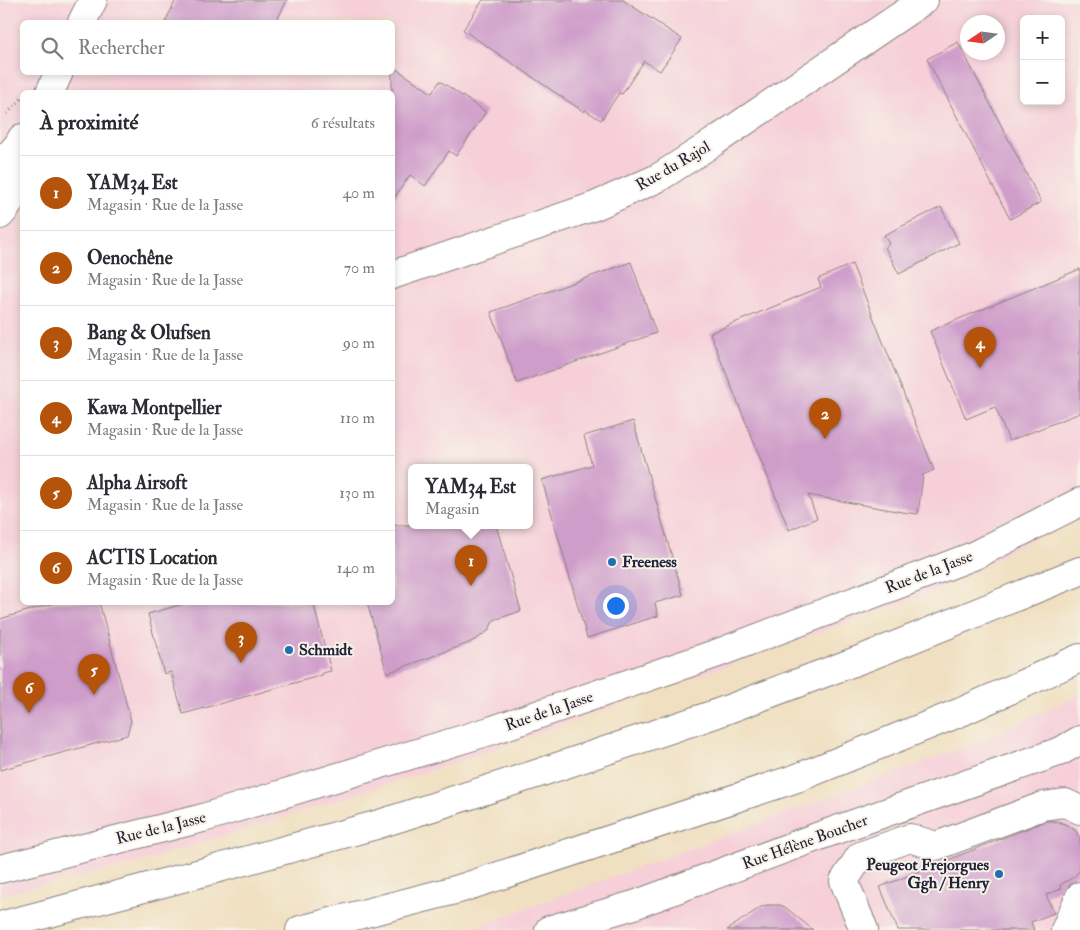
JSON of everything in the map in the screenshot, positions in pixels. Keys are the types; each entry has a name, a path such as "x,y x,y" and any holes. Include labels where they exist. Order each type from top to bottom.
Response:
{"main road":[{"path":"83,20 93,0"},
{"name":"Rue du Rajol","path":"395,274 596,206 658,178 924,0"},
{"path":"51,90 58,75"},
{"path":"10,215 14,184 11,171 2,159 20,140"},
{"name":"Rue de la Jasse","path":"0,869 203,818 493,730 718,653 973,556 1080,502"},
{"path":"0,926 186,878 376,825 533,775 715,714 867,657 1080,571"},
{"path":"300,930 459,890 798,778 961,712 1080,658"},
{"name":"Rue Hélène Boucher","path":"550,930 634,905 822,835 1074,747"},
{"path":"864,930 844,881 860,856 910,838 936,846 1043,806 1065,803 1080,810"},
{"path":"1065,930 1080,896"}],"path":[{"path":"3,117 20,100"}],"shaded area":[{"path":"0,0 1080,0 1080,513 937,591 451,764 144,861 0,895"},
{"path":"1080,695 1080,930 461,930 479,926 971,745"}],"building":[{"path":"176,0 287,0 277,20 166,20"},
{"path":"483,0 623,0 682,39 660,71 644,61 622,94 619,93 601,120 585,110 584,112 463,30"},
{"path":"958,42 960,46 960,60 967,60 1041,202 1010,219 927,59"},
{"path":"395,68 432,93 440,81 486,112 456,156 449,151 425,186 410,175 395,197 395,90 392,90 392,75 395,75"},
{"path":"941,207 959,243 899,274 885,247 889,244 884,235"},
{"path":"631,262 656,333 517,383 491,312"},
{"path":"852,264 934,470 923,475 918,514 808,495 817,518 789,530 710,333 821,287 818,279"},
{"path":"1080,269 1080,413 1009,441 995,407 966,419 930,331"},
{"path":"633,421 683,595 655,603 658,616 587,638 542,480 592,465 584,436"},
{"path":"395,525 408,525 408,529 497,529 521,611 494,620 488,631 469,643 387,673 368,605 395,605"},
{"path":"48,605 100,605 131,721 127,735 0,770 0,619"},
{"path":"180,605 314,605 331,671 322,673 323,675 183,714 171,672 164,674 148,614"},
{"path":"1046,821 1059,822 1075,830 1080,838 1080,870 1074,877 1060,885 1061,889 1046,895 1054,913 1031,922 1034,930 898,930 880,887"},
{"path":"767,905 785,907 813,930 727,930"}],"place":[{"name":"Kawa Montpellier","path":"980,368"},
{"name":"Oenochêne","path":"825,439"},
{"name":"Freeness","path":"612,562"},
{"name":"YAM34 Est","path":"471,586"},
{"name":"Schmidt","path":"289,650"},
{"name":"Bang & Olufsen","path":"241,663"},
{"name":"Alpha Airsoft","path":"94,695"},
{"name":"ACTIS Location","path":"29,713"},
{"name":"Peugeot Frejorgues Ggh / Henry","path":"999,874"}]}
